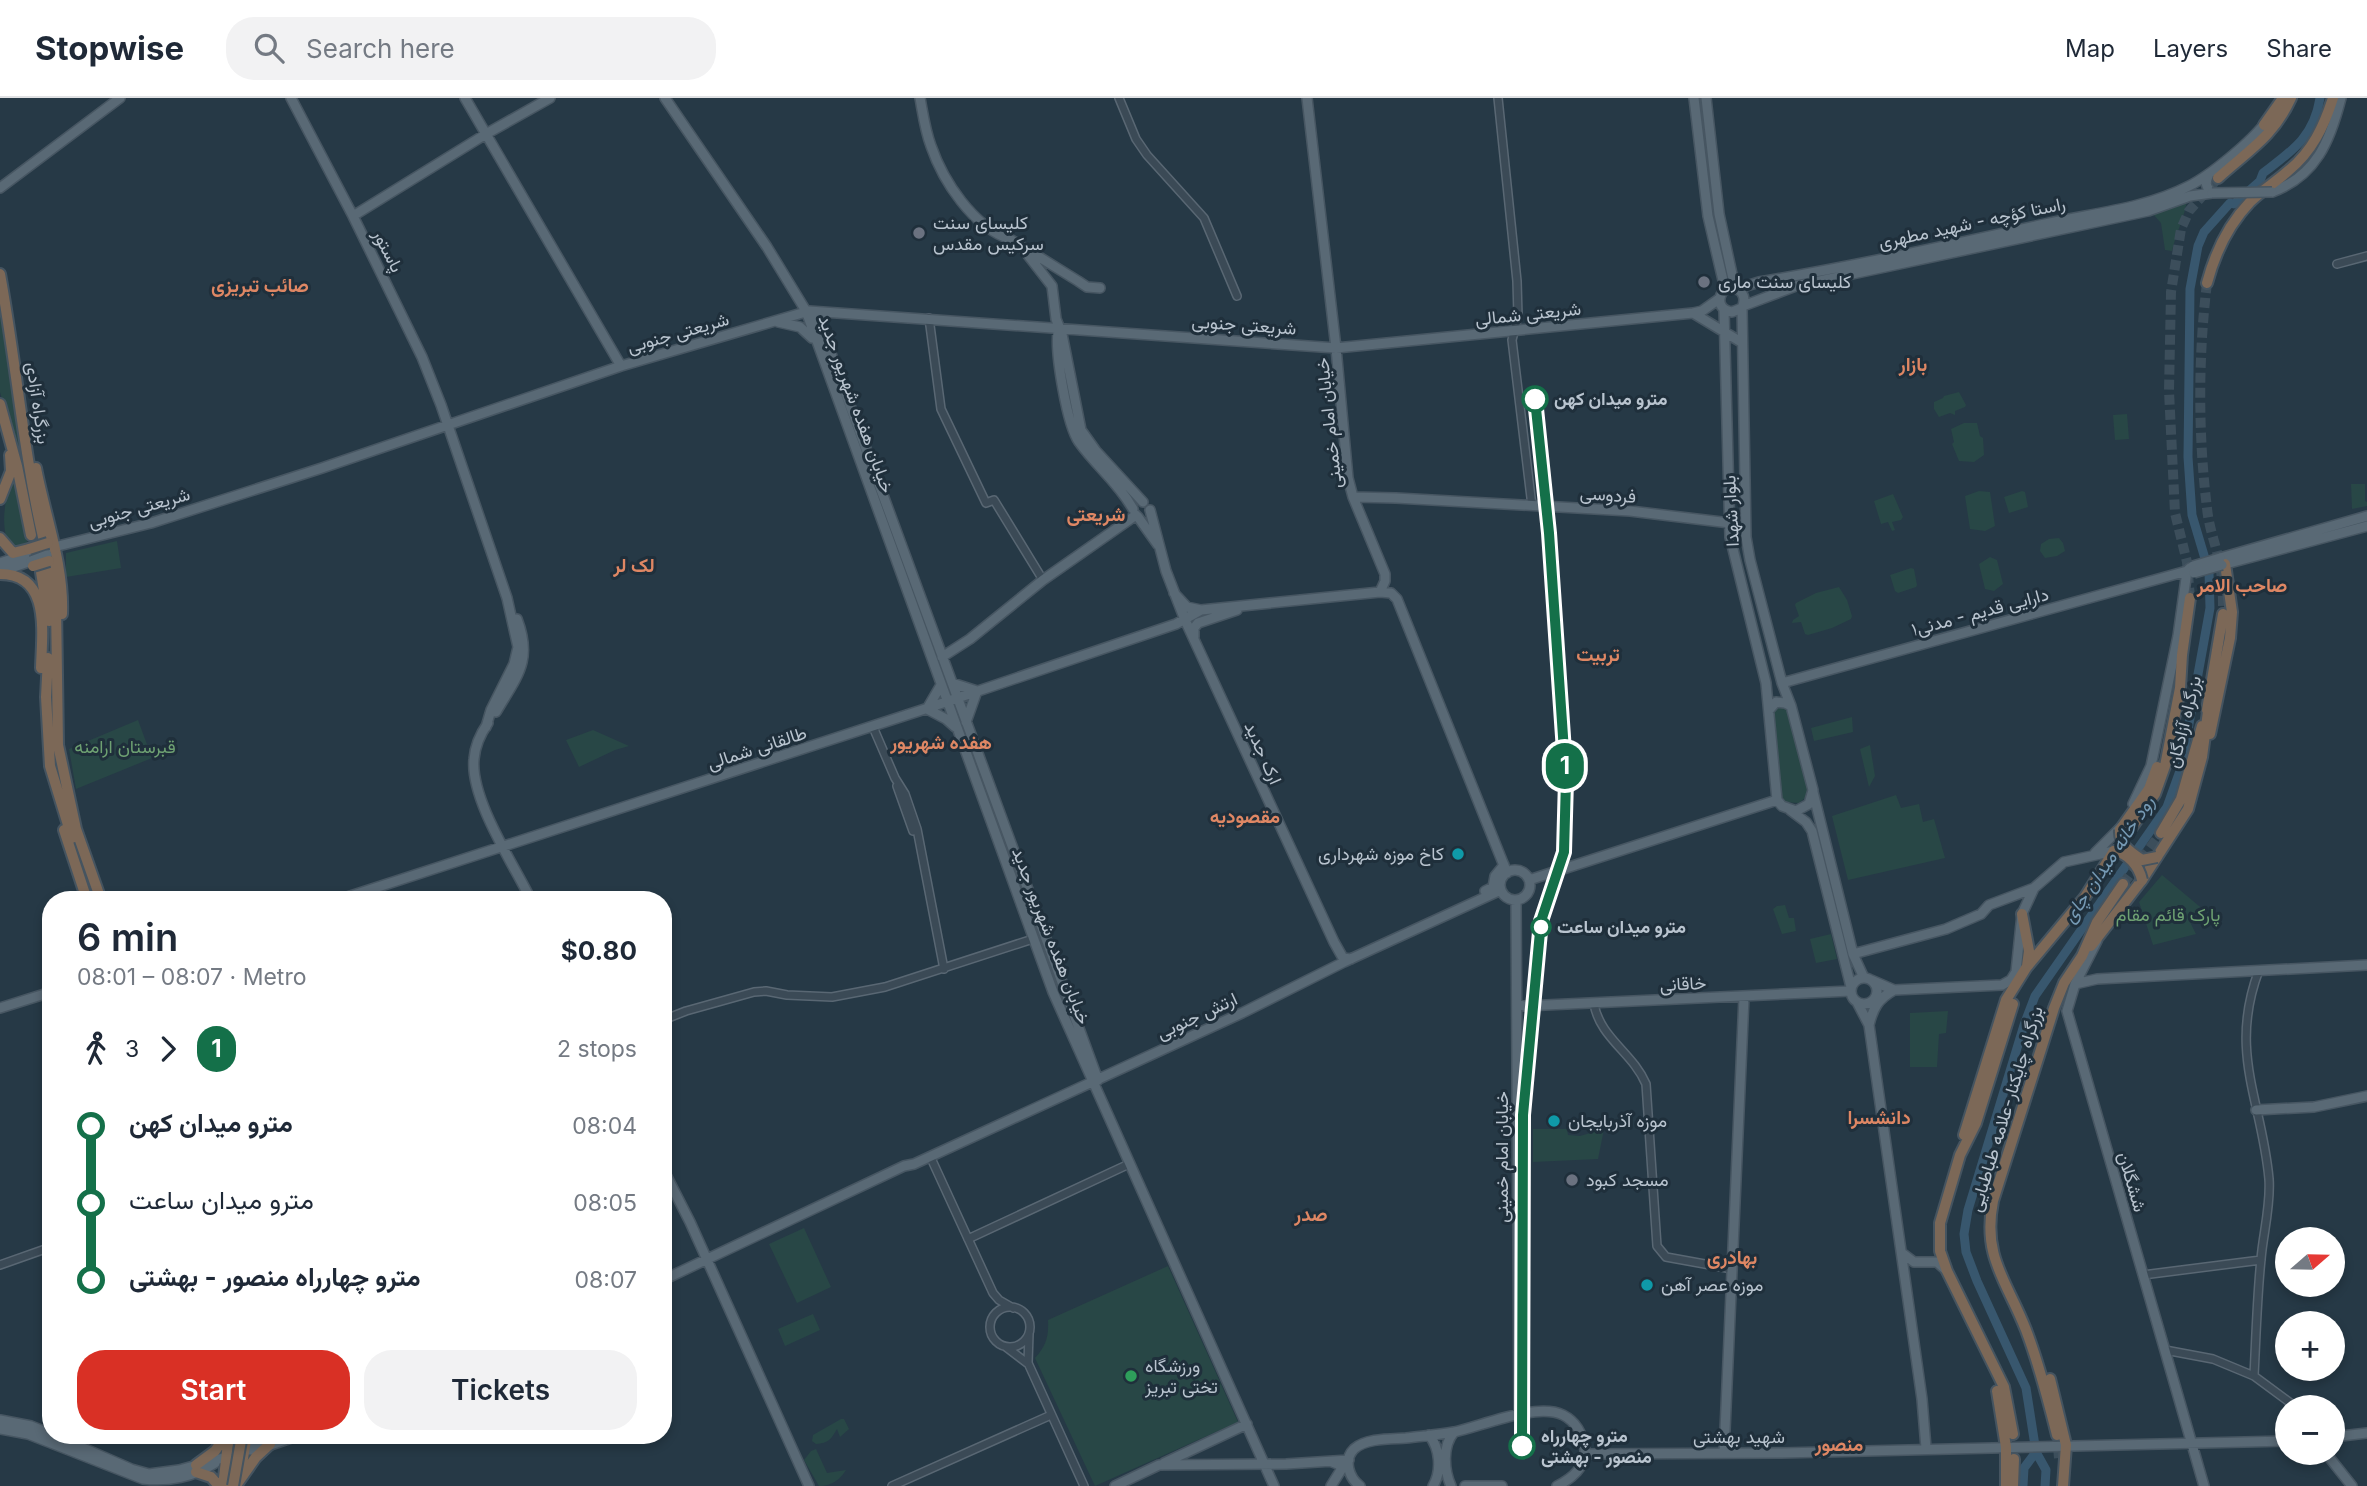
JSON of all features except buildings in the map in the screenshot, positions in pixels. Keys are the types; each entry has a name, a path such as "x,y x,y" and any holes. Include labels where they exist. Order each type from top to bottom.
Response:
{"highway":[{"path":"2264,124 2280,98"},
{"path":"2213,176 2270,132 2282,117 2291,98"},
{"path":"2207,283 2217,252 2235,221 2249,203 2302,158 2322,130 2333,98"},
{"name":"بزرگراه آزادی","path":"0,274 43,554 49,625 46,697 49,758 98,891"},
{"name":"بزرگراه آزادی","path":"0,404 56,605 58,745 66,805 90,891"},
{"path":"0,499 10,471 9,435"},
{"path":"0,538 13,553 43,554"},
{"path":"43,554 30,571 42,617 41,672 46,697"},
{"path":"2082,956 2142,880 2188,810 2215,720 2230,638 2232,612 2223,561"},
{"path":"0,573 20,576 35,593"},
{"path":"2157,857 2142,860 2124,846 2119,837 2154,777 2173,684 2182,655 2190,598"},
{"name":"بزرگراه آزادگان","path":"2161,833 2180,799 2209,704 2223,614"},
{"path":"2202,757 2209,704"},
{"name":"بزرگراه آزادی","path":"66,805 65,837 84,891"},
{"name":"بزرگراه آزادی","path":"66,805 103,891"},
{"path":"1960,1155 1965,1130 2006,1000 2026,968 2078,906 2114,851 2120,852 2138,866 2142,880"},
{"name":"بزرگراه چایکنار-علامه طباطبایی","path":"2063,1486 2060,1441 2047,1368 1995,1261 1990,1238 1990,1220 1993,1200 2054,1008 2064,983 2082,956 2097,922 2123,884"},
{"path":"2022,914 2029,951 2026,968"},
{"name":"بزرگراه چایکنار-علامه طباطبایی","path":"2012,1434 2004,1388 1947,1271 1938,1237 1960,1155 1976,1123 2013,1004"},
{"path":"1969,1320 1998,1392 2006,1447 2006,1486"},
{"path":"220,1444 196,1469 229,1486"},
{"path":"226,1444 223,1459 229,1486"},
{"path":"229,1486 234,1444"},
{"path":"229,1486 241,1444"},
{"path":"229,1486 245,1450 245,1444"},
{"path":"229,1486 270,1444"},
{"path":"2057,1486 2059,1458"},
{"path":"2013,1486 2014,1459"}],"main road":[{"path":"0,188 5,180 120,98"},
{"name":"پاستور","path":"291,98 411,332 447,424 507,598 518,647 514,664 491,710 475,752 475,778 482,800 526,891"},
{"path":"465,98 621,366"},
{"path":"353,216 550,98"},
{"path":"665,98 767,247 806,312"},
{"path":"920,98 932,148 961,201 1031,266 1052,296"},
{"name":"خیابان امام خمینی","path":"1307,98 1348,478 1385,574 1385,582 1380,592"},
{"path":"1694,98 1708,216 1732,289 1744,296 1742,307 1735,312 1724,310 1719,299 1732,289"},
{"path":"1706,98 1719,214 1732,289"},
{"path":"2188,192 2272,192 2289,185 2308,170 2322,150 2341,98"},
{"name":"راستا کؤچه - شهید مطهری","path":"1742,307 1786,290 1935,253 2141,209 2171,199 2213,176 2264,124"},
{"path":"2211,193 2205,182 2213,176"},
{"path":"1703,181 1715,179"},
{"path":"1002,237 1010,239 1087,287 1100,288"},
{"path":"1024,250 1049,281 1053,291 1075,435 1108,473 1161,549"},
{"name":"راستا کؤچه - شهید مطهری","path":"1732,289 1759,282 1935,253"},
{"path":"1784,278 1782,285 1786,290"},
{"name":"شریعتی شمالی","path":"1336,348 1693,313 1702,311 1719,299"},
{"name":"بلوار شهدا","path":"1742,307 1746,537 1750,560 1813,790 1853,954 1868,979"},
{"name":"بلوار شهدا","path":"1724,310 1730,523 1735,563 1766,683 1777,800"},
{"name":"شریعتی جنوبی","path":"43,554 314,471 621,366 806,312 1059,326 1336,348"},
{"name":"خیابان هفده شهریور جدید","path":"806,312 1033,939 1053,992 1094,1078"},
{"name":"خیابان هفده شهریور جدید","path":"806,312 818,321 822,329 1064,989 1094,1078"},
{"path":"1693,313 1741,342"},
{"path":"777,322 800,327 816,343"},
{"path":"942,657 981,631 1043,580 1136,514 1146,516 1150,510 1096,451 1081,430 1063,361"},
{"name":"فردوسی","path":"1356,497 1630,512 1730,523"},
{"path":"1136,514 1136,503 1143,502"},
{"name":"ارک جدید","path":"1150,510 1174,593 1185,620 1346,957"},
{"path":"2248,554 2367,516"},
{"path":"2248,554 2367,526"},
{"path":"0,564 43,554"},
{"path":"0,573 43,554"},
{"name":"دارایی قدیم - مدنی۱","path":"1782,683 2248,554"},
{"path":"2094,855 2124,832 2151,766 2191,570"},
{"path":"1174,593 1187,607 1201,610 1391,593 1396,599 1506,869 1501,890 1506,896 1516,900 1529,892 1529,880 1522,872 1506,869 1495,876 1493,887 1457,905 1448,914"},
{"path":"1193,638 1194,628 1205,619 1260,603"},
{"name":"طالقانی شمالی","path":"366,891 957,699 1185,620 1201,610"},
{"path":"951,683 977,691 966,722"},
{"path":"940,685 927,709 956,728"},
{"path":"1769,710 1776,702 1791,706"},
{"path":"1788,809 1796,811 1808,804 1813,790"},
{"path":"1529,880 1777,800 1807,822 1815,841 1852,997 1869,1025 1923,1399 1926,1448"},
{"path":"1807,822 1812,816 1819,820"},
{"path":"1853,954 1946,929 1981,915 1989,905 2034,888 2064,862 2114,851"},
{"path":"1851,989 1858,980 1868,979 1894,990 2002,985 2011,980 2016,971 2022,914 2034,888"},
{"name":"ارتش جنوبی","path":"904,1166 920,1154 1242,1013 1346,957 1501,890"},
{"name":"خیابان امام خمینی","path":"1516,900 1520,1005 1519,1415"},
{"name":"ششگلان","path":"2102,933 2075,984 2067,1011 2204,1486"},
{"path":"2075,984 2096,979 2367,965"},
{"path":"1838,991 1847,968"},
{"path":"1857,1002 1867,1004 1875,999 1877,989 1868,979"},
{"path":"1053,992 1058,993 1064,989"},
{"name":"خاقانی","path":"1520,1005 1744,997 1851,989"},
{"path":"1869,1025 1874,1007 1880,999 1894,990"},
{"path":"0,1008 42,995"},
{"path":"1724,1453 1744,997"},
{"path":"1094,1078 1129,1164 1274,1486"},
{"name":"ارتش جنوبی","path":"672,1276 1094,1078"},
{"path":"2256,1110 2314,1107 2367,1096"},
{"path":"672,1187 809,1486"},
{"path":"1901,1251 1914,1262 1937,1262 1947,1271"},
{"path":"1331,1486 1357,1483 1348,1467 1349,1460 1355,1448 1366,1443 1454,1432 1519,1415 1550,1412 1564,1415 1580,1432 1585,1454 1577,1472 1557,1486"},
{"path":"0,1420 42,1431"},
{"path":"1115,1486 1247,1424"},
{"path":"0,1429 42,1439"},
{"path":"1451,1486 1447,1472 1447,1447 1454,1432"},
{"path":"2345,1436 2367,1433"},
{"path":"1429,1435 1435,1444 1438,1461 1433,1486"},
{"path":"2060,1441 2192,1444 2275,1441"},
{"name":"شهید بهشتى","path":"1585,1454 2019,1447 2060,1441"},
{"path":"54,1444 143,1479 159,1481 245,1450 256,1450 267,1444"},
{"path":"73,1444 149,1474 196,1469"},
{"path":"1159,1465 1349,1460"},
{"path":"1330,1461 1340,1465 1341,1470 1331,1486"},
{"path":"2335,1465 2351,1486"},
{"path":"1465,1486 1502,1486"}],"street":[{"path":"1119,98 1136,139 1147,155 1204,218 1237,296"},
{"path":"1498,98 1517,281 1518,316 1512,340 1532,506"},
{"path":"2337,264 2367,256"},
{"path":"929,318 941,409 986,503 994,500 1043,580"},
{"path":"873,727 911,810 944,969"},
{"path":"672,1017 754,992 832,997 885,987 1033,939"},
{"path":"2254,1376 2269,1181 2246,1062 2245,1025 2252,988 2259,970"},
{"path":"1594,1004 1597,1017 1607,1034 1639,1071 1646,1084 1657,1246 1667,1257 1732,1269"},
{"path":"930,1156 993,1293 999,1300 1027,1317 1028,1363 1084,1486"},
{"path":"968,1239 1129,1164"},
{"path":"0,1265 42,1250"},
{"path":"2143,1275 2261,1260"},
{"path":"993,1293 993,1338 1028,1363"},
{"path":"991,1321 1002,1309 1013,1308"},
{"path":"1006,1347 1022,1343 1028,1334"},
{"path":"2165,1350 2213,1359 2254,1376 2280,1395"},
{"path":"892,1486 1051,1415"}],"green space":[{"path":"2187,199 2172,251 2165,250 2161,223 2152,213"},
{"path":"0,301 21,421 30,501 0,392"},
{"path":"1959,392 1965,407 1955,411 1955,415 1950,413 1939,417 1934,409 1934,402"},
{"path":"2127,414 2129,439 2115,440 2113,415"},
{"path":"1964,423 1977,423 1983,438 1984,455 1974,462 1959,461 1952,444 1954,442 1951,429"},
{"path":"13,474 28,545 10,551 4,513"},
{"path":"2351,484 2365,484 2367,506 2352,509"},
{"path":"1979,491 1990,492 1995,526 1985,531 1970,529 1965,496"},
{"path":"2025,492 2028,507 2009,513 2004,497"},
{"path":"1893,494 1903,517 1892,522 1895,530 1892,531 1888,522 1881,524 1874,501"},
{"path":"2059,538 2065,551 2045,558 2040,551 2041,544 2049,539"},
{"path":"117,541 121,568 66,577 66,553"},
{"path":"1990,557 1997,560 2003,584 1994,591 1985,589 1979,564"},
{"path":"1914,569 1916,587 1898,593 1890,575"},
{"path":"1839,587 1847,600 1851,619 1808,635 1805,634 1801,622 1792,623 1799,616 1796,603 1816,593"},
{"path":"1777,705 1788,707 1808,791 1799,803 1785,802 1781,796 1773,709"},
{"path":"1852,717 1853,732 1814,741 1811,728"},
{"name":"قبرستان ارامنه","path":"138,720 152,758 76,789 69,749"},
{"path":"593,730 629,746 579,767 566,740"},
{"path":"1870,745 1875,776 1869,787 1860,749"},
{"path":"1896,795 1901,808 1919,804 1923,822 1934,819 1945,858 1848,880 1832,816"},
{"name":"پارک قائم مقام","path":"2162,875 2205,911 2190,922 2196,934 2153,945 2139,902"},
{"path":"1785,905 1789,918 1794,918 1796,931 1782,934 1773,909"},
{"path":"1831,934 1837,959 1816,963 1810,939"},
{"path":"1948,1011 1946,1033 1939,1034 1937,1067 1910,1067 1910,1013"},
{"path":"1533,1129 1567,1129 1568,1135 1580,1136 1604,1129 1598,1159 1533,1162"},
{"path":"804,1228 831,1287 797,1303 769,1244"},
{"path":"1168,1266 1238,1422 1095,1486 1035,1358 1046,1341 1048,1320"},
{"path":"813,1314 820,1330 785,1346 778,1329"},
{"path":"844,1419 849,1429 840,1437 837,1429 827,1441 816,1444 812,1441 813,1435"},
{"path":"816,1449 827,1473 846,1470 831,1484 819,1486 804,1460"}],"waterway":[{"name":"رود خانه میدان چای","path":"2023,1486 2024,1468 2036,1452 2026,1388 1966,1252 1964,1234 1968,1210 2035,996 2167,807 2181,768 2210,608 2209,572 2192,515 2188,457 2190,289 2198,246 2204,232 2230,203 2234,204 2260,181 2263,173 2300,142 2313,123 2320,98"},
{"path":"2036,1452 2046,1470 2045,1486"}],"tunnel":[{"path":"2190,598 2187,562 2175,513 2169,391 2171,292 2181,229 2189,211 2218,178"},
{"path":"2207,283 2201,367 2202,452 2208,516 2221,571 2223,614"},
{"path":"2123,884 2161,833"},
{"path":"2057,1435 2059,1458"}],"metro line":[{"name":"1","path":"1522,1446 1523,1115 1541,921 1564,852 1566,780 1549,533 1535,399"}],"place":[{"name":"کلیسای سنت سرکیس مقدس","path":"919,233"},
{"name":"کلیسای سنت ماری","path":"1704,282"},
{"name":"مترو میدان کهن","path":"1535,399"},
{"name":"کاخ موزه شهرداری","path":"1458,854"},
{"name":"مترو میدان ساعت","path":"1541,927"},
{"name":"موزه آذربایجان","path":"1554,1121"},
{"name":"مسجد کبود","path":"1572,1180"},
{"name":"موزه عصر آهن","path":"1647,1285"},
{"name":"ورزشگاه تختی تبریز","path":"1131,1376"},
{"name":"مترو چهارراه منصور - بهشتی","path":"1522,1446"}],"district":[{"name":"صائب تبریزی","path":"260,285"},
{"name":"بازار","path":"1913,364"},
{"name":"شریعتی","path":"1096,514"},
{"name":"لک لر","path":"634,565"},
{"name":"صاحب الامر","path":"2242,585"},
{"name":"تربیت","path":"1598,654"},
{"name":"هفده شهریور","path":"941,742"},
{"name":"مقصودیه","path":"1245,816"},
{"name":"دانشسرا","path":"1879,1117"},
{"name":"صدر","path":"1311,1214"},
{"name":"بهادری","path":"1732,1257"},
{"name":"منصور","path":"1839,1444"}]}
